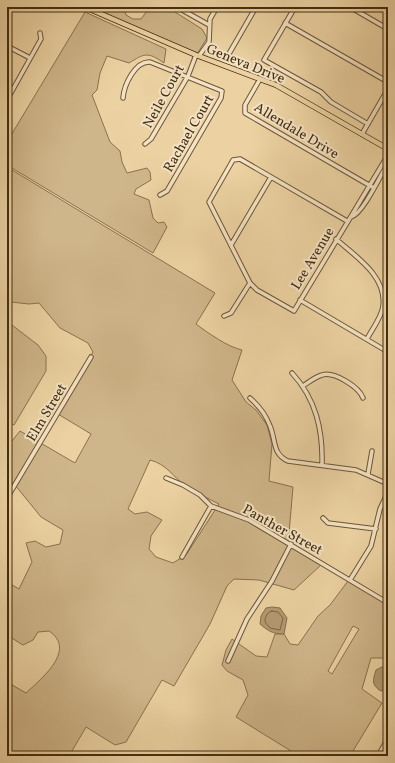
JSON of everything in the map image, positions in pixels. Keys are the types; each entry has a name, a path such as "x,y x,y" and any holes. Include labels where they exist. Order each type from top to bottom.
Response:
{"main road":[{"name":"Geneva Drive","path":"89,8 198,56 260,79 291,93 388,149"}],"street":[{"path":"178,7 209,25"},
{"name":"Neile Court","path":"145,144 151,139 198,56 209,42 210,19 217,7"},
{"path":"230,52 256,7"},
{"path":"295,7 264,60 321,92 331,102 368,124"},
{"path":"350,7 388,29"},
{"path":"285,23 388,82"},
{"path":"8,98 41,39 40,33"},
{"path":"7,46 30,58"},
{"path":"123,98 124,90 135,70 140,63 145,61 188,76"},
{"name":"Rachael Court","path":"160,195 166,191 223,94 219,88 188,76"},
{"name":"Allendale Drive","path":"260,79 245,105 245,113 372,187"},
{"path":"362,134 388,89"},
{"name":"Lee Avenue","path":"372,187 388,155"},
{"path":"224,316 231,313 250,283 209,202 233,160 240,159 347,221"},
{"name":"Lee Avenue","path":"250,283 257,290 294,311 347,221 388,163"},
{"path":"231,245 271,177"},
{"path":"336,239 374,274 382,291 384,305 381,314 366,339"},
{"path":"300,300 388,352"},
{"name":"Elm Street","path":"7,498 91,358"},
{"path":"292,373 303,386 314,407 322,433 322,465"},
{"path":"303,386 321,375 328,374 355,387 361,392 363,398"},
{"path":"250,398 266,418 273,435 275,448 281,457 288,460 356,470 388,484"},
{"path":"368,474 372,451"},
{"name":"Panther Street","path":"166,478 183,485 200,495 211,506 249,520 388,603"},
{"path":"350,580 371,546 380,509 388,492"},
{"path":"182,557 211,506"},
{"path":"323,518 328,523 376,529"},
{"path":"228,661 247,619 272,581 291,544"},
{"path":"378,756 388,738"}],"shaded area":[{"path":"105,7 124,7 126,15 133,19 141,19 150,7 167,7 202,29 207,38 197,54 101,12"},
{"path":"85,12 166,49 164,63 149,55 142,56 129,63 107,56 100,73 97,90 92,95 110,142 120,151 122,162 127,173 147,168 150,172 151,180 136,189 134,194 149,200 153,218 158,223 164,222 167,227 153,253 7,165 7,142"},
{"path":"7,167 215,293 196,324 224,343 242,350 232,380 246,402 256,410 267,425 272,444 269,481 293,487 288,545 321,565 294,590 259,580 234,579 227,586 210,624 174,686 162,680 126,742 115,745 86,727 69,756 7,756 7,682 26,693 48,672 54,664 58,655 59,647 57,639 49,631 38,632 33,640 23,645 7,635 7,582 19,589 32,562 26,543 35,541 46,547 60,544 63,530 41,517 15,485 7,480 7,447 20,431 75,463 91,434 58,414 93,352 88,343 60,328 39,303 29,304 11,302 7,306","holes":["150,460 165,467 185,486 219,504 186,555 173,563 156,557 149,549 151,536 162,520 147,512 135,514 128,509"]},
{"path":"7,318 8,322 38,345 46,356 46,371 14,425 7,422"},
{"path":"348,581 388,605 388,658 371,658 362,689 382,703 350,756 299,756 236,717 248,695 243,680 227,671 222,665 226,650 232,639 256,656 267,657 275,634 284,634 290,644 298,645 318,616 330,605","holes":["353,626 359,629 332,674 328,671"]}],"water":[{"path":"266,608 280,608 287,618 284,634 271,632 260,624 261,616"},
{"path":"384,666 388,667 388,685 386,690 381,691 374,684 374,679 376,670"}]}
